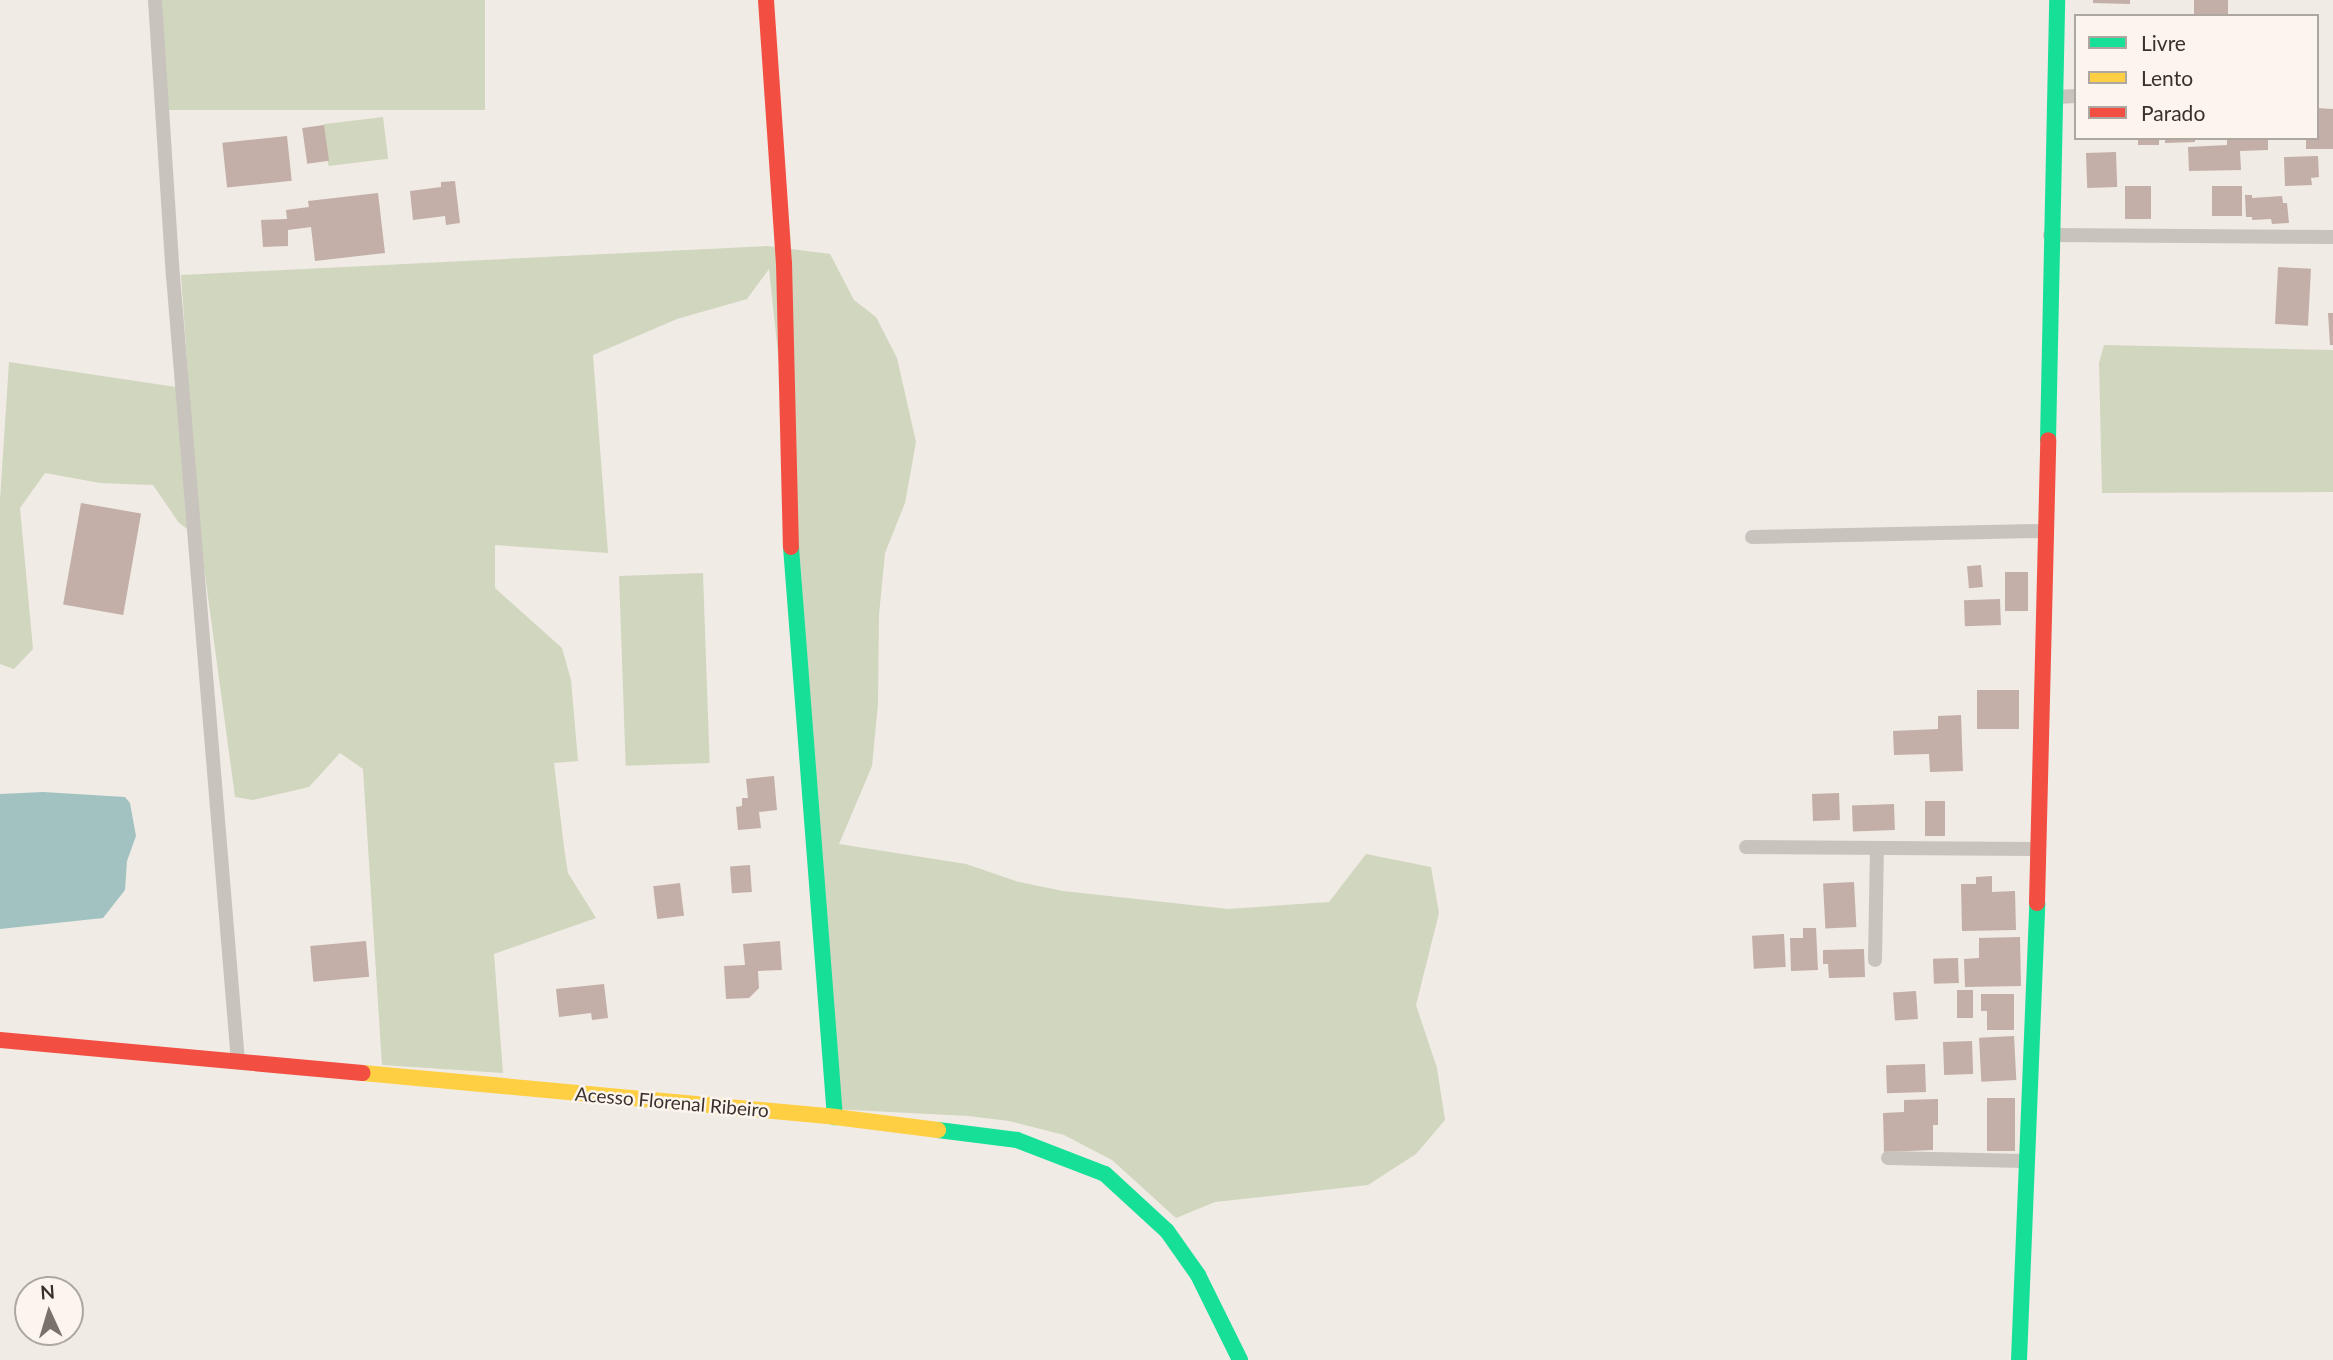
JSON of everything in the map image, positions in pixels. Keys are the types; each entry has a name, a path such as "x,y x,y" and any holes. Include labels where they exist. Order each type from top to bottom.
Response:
{"street":[{"path":"155,0 173,276 238,1062"},
{"path":"766,0 784,263 791,565 835,1116"},
{"path":"2019,1360 2039,849 2057,0"},
{"path":"2055,97 2074,96"},
{"path":"2050,235 2333,237"},
{"path":"1752,537 2044,531"},
{"path":"1746,847 1877,850 2039,849"},
{"path":"1875,960 1877,850"},
{"name":"Acesso Florenal Ribeiro","path":"0,1040 835,1116 1017,1140 1105,1174 1167,1231 1198,1275 1240,1360"},
{"path":"1888,1158 2025,1161"}],"green space":[{"path":"161,0 485,0 485,110 161,110"},
{"path":"383,117 388,159 329,166 323,124"},
{"path":"767,246 830,254 854,300 876,317 897,358 916,442 905,503 885,553 879,615 878,704 872,766 839,844 966,864 1019,882 1063,891 1228,909 1329,902 1366,854 1431,867 1439,913 1416,1005 1437,1068 1445,1120 1416,1154 1368,1185 1215,1202 1176,1218 1112,1160 1064,1135 1009,1121 968,1116 832,1109 801,570 769,269 747,299 677,319 593,355 608,553 495,545 495,588 562,648 571,680 578,761 554,763 568,873 596,918 494,954 503,1073 382,1065 363,769 340,753 309,787 253,800 235,797 200,538 179,523 153,485 100,483 45,473 20,508 33,649 14,669 0,664 0,500 9,362 189,389 181,275"},
{"path":"2104,345 2333,350 2333,492 2102,493 2099,363"},
{"path":"703,573 710,763 626,766 619,576"}],"water":[{"path":"43,792 125,797 130,803 136,836 127,861 125,890 103,918 0,929 0,794"}],"building":[{"path":"2093,0 2130,0 2130,4 2093,3"},
{"path":"2194,0 2228,0 2228,14 2194,14"},
{"path":"2319,108 2333,109 2333,149 2306,149 2306,140 2319,140"},
{"path":"324,125 329,161 307,164 302,128"},
{"path":"287,136 292,181 227,188 222,143"},
{"path":"2138,140 2159,140 2159,145 2138,145"},
{"path":"2165,140 2195,140 2195,142 2165,143"},
{"path":"2227,140 2268,140 2268,150 2240,151 2241,170 2189,171 2188,147 2227,145"},
{"path":"2116,152 2117,187 2087,188 2086,153"},
{"path":"2318,156 2319,177 2311,178 2312,185 2285,186 2284,157"},
{"path":"455,181 460,223 446,225 445,216 413,220 410,191 441,187 441,182"},
{"path":"2125,186 2151,186 2151,219 2125,219"},
{"path":"2212,186 2242,186 2242,216 2212,216"},
{"path":"378,193 385,253 315,261 311,227 288,230 288,246 263,247 261,220 287,219 286,210 309,207 308,201"},
{"path":"2245,195 2252,195 2252,198 2282,196 2283,203 2287,203 2289,223 2272,224 2271,219 2252,220 2252,217 2246,217"},
{"path":"2278,267 2311,269 2308,326 2275,324"},
{"path":"2328,313 2333,313 2333,345 2330,345"},
{"path":"81,503 141,514 123,615 63,604"},
{"path":"1981,565 1983,587 1969,588 1967,566"},
{"path":"2005,572 2028,572 2028,611 2005,611"},
{"path":"2000,599 2001,625 1965,626 1964,600"},
{"path":"1977,690 2019,690 2019,729 1977,729"},
{"path":"1961,715 1963,771 1930,772 1929,754 1894,755 1893,731 1938,729 1938,716"},
{"path":"774,776 777,810 759,812 761,828 738,830 736,807 742,806 742,798 748,798 746,779"},
{"path":"1839,793 1840,820 1813,821 1812,794"},
{"path":"1925,801 1945,801 1945,836 1925,836"},
{"path":"1894,804 1895,830 1853,831 1852,805"},
{"path":"750,865 752,892 732,893 730,866"},
{"path":"1992,876 1992,892 2015,891 2016,930 1962,931 1961,884 1976,884 1976,877"},
{"path":"1854,882 1856,927 1825,929 1823,884"},
{"path":"680,883 684,916 657,919 653,886"},
{"path":"1803,928 1816,928 1818,970 1791,971 1790,938 1803,938"},
{"path":"1784,934 1786,967 1754,969 1752,936"},
{"path":"2020,937 2021,986 1965,987 1964,959 1979,958 1979,938"},
{"path":"366,941 369,977 313,982 310,946"},
{"path":"780,941 782,970 758,971 759,988 749,998 726,999 724,966 745,965 743,944"},
{"path":"1864,949 1865,977 1829,978 1828,964 1823,964 1823,950"},
{"path":"1958,958 1959,983 1934,984 1933,959"},
{"path":"604,984 608,1018 592,1020 591,1013 559,1017 556,989"},
{"path":"1957,990 1973,990 1973,1018 1957,1018"},
{"path":"1916,991 1918,1019 1895,1021 1893,993"},
{"path":"1981,994 2014,994 2014,1030 1987,1030 1987,1011 1981,1011"},
{"path":"2014,1036 2016,1080 1981,1082 1979,1038"},
{"path":"1972,1041 1973,1074 1944,1075 1943,1042"},
{"path":"1925,1064 1926,1092 1887,1093 1886,1065"},
{"path":"1987,1098 2015,1098 2015,1151 1987,1151"},
{"path":"1938,1099 1938,1125 1933,1125 1933,1150 1884,1152 1883,1113 1904,1112 1904,1100"}],"traffic: fast":[{"path":"2048,440 2057,0"},
{"path":"791,547 835,1117"},
{"path":"2019,1360 2037,903"},
{"path":"938,1130 1017,1140 1105,1174 1167,1231 1198,1275 1240,1360"}],"traffic: slow":[{"path":"363,1073 835,1117 938,1130"}],"traffic: jam":[{"path":"766,0 784,263 791,547"},
{"path":"2037,903 2048,440"},
{"path":"0,1040 363,1073"}]}
